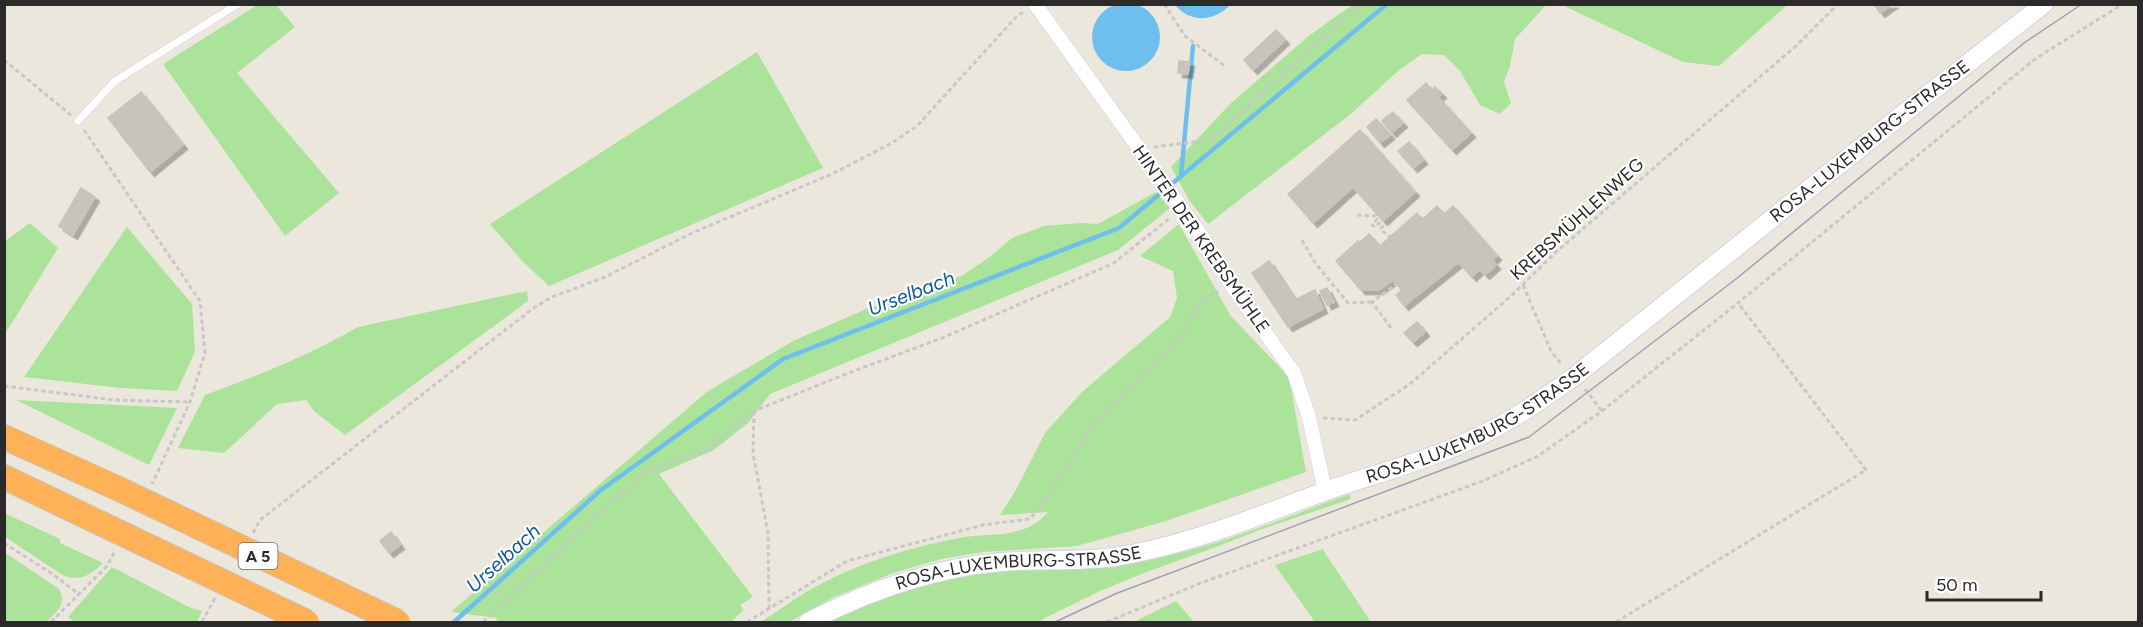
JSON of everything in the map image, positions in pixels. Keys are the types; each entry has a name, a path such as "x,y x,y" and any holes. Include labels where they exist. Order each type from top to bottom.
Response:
{"highway":[{"name":"A 5","path":"4,437 119,489 398,622"},
{"name":"A 5","path":"4,477 307,622"}],"main road":[{"name":"ROSA-LUXEMBURG-STRASSE","path":"808,622 847,602 911,579 949,570 1000,562 1114,557 1167,545 1262,516 1325,491 1438,454 1479,437 1524,412 1572,372 2044,4"}],"street":[{"name":"HINTER DER KREBSMÜHLE","path":"1030,7 1202,236 1230,283 1294,373 1309,417 1325,491"}],"lane":[{"path":"78,121 115,81 238,4"}],"path":[{"path":"1164,4 1185,36 1226,67"},
{"path":"1138,148 1210,140 1360,4"},
{"name":"KREBSMÜHLENWEG","path":"1318,418 1356,420 1410,384 1556,252 1796,46 1838,4"},
{"path":"1107,622 1198,584 1483,481 1539,456 1602,411 1738,303 2035,59 2123,4"},
{"path":"248,540 260,520 535,307 552,297 605,277 692,233 832,174 890,144 917,126 1017,16 1030,7"},
{"path":"4,60 78,121 200,301 205,353 190,402 160,469"},
{"path":"483,622 598,514 649,470 706,450 754,411 942,338 1114,263 1178,204"},
{"path":"1357,215 1376,216 1378,218 1372,225 1374,227 1379,223 1383,226 1380,229 1390,237"},
{"path":"1302,240 1316,264 1348,303 1372,302 1396,284"},
{"path":"747,622 847,561 983,525 1029,519 1041,508 1097,419 1179,338 1202,302 1230,283"},
{"path":"1522,285 1551,351 1562,365 1572,372 1602,411"},
{"path":"1372,302 1391,328"},
{"path":"1616,622 1866,470 1738,303"},
{"path":"4,387 114,400 190,402"},
{"path":"754,411 753,453 768,533 770,609"},
{"path":"4,543 79,594"},
{"path":"51,622 94,579"},
{"path":"201,622 218,592"}],"green space":[{"path":"257,5 276,5 295,27 237,73 339,193 285,236 163,64"},
{"path":"1352,5 1546,5 1515,39 1510,66 1504,82 1511,103 1500,114 1480,105 1460,71 1444,55 1422,54 1399,70 1352,113 1208,224 1189,200 1171,167 1230,104 1310,35"},
{"path":"1562,5 1787,5 1719,66 1683,62"},
{"path":"757,52 823,168 549,286 523,262 490,224"},
{"path":"1156,192 1170,208 1118,250 770,394 749,422 714,450 659,474 753,597 740,605 743,610 731,622 496,622 497,618 451,612 708,391 795,340 871,307 903,302 963,275 1012,238 1044,226 1098,224"},
{"path":"30,223 58,248 5,334 5,241"},
{"path":"1179,224 1230,315 1289,377 1306,472 1166,521 1077,546 984,552 941,559 893,573 834,597 789,622 761,622 797,597 821,584 878,559 959,538 1018,531 1039,521 1048,512 1000,515 1016,490 1045,433 1082,392 1170,317 1177,298 1173,271 1140,256"},
{"path":"127,227 192,304 195,352 177,391 121,388 24,377"},
{"path":"527,291 528,301 345,435 315,412 306,400 277,404 224,453 178,448 205,395 283,364 358,327"},
{"path":"16,400 177,408 149,465"},
{"path":"1350,494 1351,499 1149,571 1100,591 1037,622 829,622 892,594 960,576 1006,570 1108,565 1169,556 1222,541"},
{"path":"4,513 60,539 60,543 103,563 85,576 76,578 64,576 5,537"},
{"path":"1323,549 1371,622 1315,622 1275,565"},
{"path":"4,552 59,589 61,603 57,611 46,622 5,622"},
{"path":"112,567 191,608 202,611 197,622 74,622 68,617"},
{"path":"1176,601 1194,622 1134,622"}],"water":[{"path":"1126,3 1139,5 1150,13 1158,24 1160,37 1158,50 1150,61 1139,69 1126,71 1113,69 1102,61 1094,50 1092,37 1094,24 1102,13 1113,5"},
{"path":"1175,5 1230,5 1217,15 1202,18 1188,15"}],"building":[{"path":"1874,4 1893,4 1880,13"},
{"path":"1276,30 1285,40 1271,53 1262,43"},
{"path":"1262,43 1271,53 1253,70 1244,60"},
{"path":"1179,61 1190,62 1188,74 1178,73"},
{"path":"1426,83 1432,90 1435,87 1442,94 1438,97 1471,133 1452,150 1407,100"},
{"path":"141,92 183,145 150,172 108,118"},
{"path":"1393,112 1403,123 1398,127 1389,116"},
{"path":"1388,115 1398,127 1392,133 1382,121"},
{"path":"1376,119 1390,135 1380,143 1367,127"},
{"path":"1360,130 1415,192 1383,221 1353,187 1313,223 1288,194"},
{"path":"1409,142 1423,160 1413,168 1398,151"},
{"path":"81,188 95,197 73,235 59,226"},
{"path":"1437,206 1448,223 1436,233 1423,219"},
{"path":"1453,206 1497,256 1492,260 1496,265 1485,275 1480,269 1472,277 1434,235 1448,223 1442,216"},
{"path":"1417,213 1445,247 1400,288 1360,242 1369,234 1380,246"},
{"path":"1358,241 1393,280 1379,290 1361,290 1336,261"},
{"path":"1445,247 1459,262 1404,306 1396,295 1402,290 1400,288"},
{"path":"1269,261 1295,300 1315,290 1323,309 1288,327 1252,273"},
{"path":"1327,288 1334,302 1327,305 1320,291"},
{"path":"1417,322 1425,332 1413,342 1404,333"},
{"path":"391,532 400,545 389,553 380,541"}],"waterway":[{"name":"Urselbach","path":"454,622 601,490 783,359 1119,228 1387,4"},
{"path":"1181,176 1193,46"}],"tram line":[{"path":"1055,622 1115,594 1529,437 1736,279 2024,43 2082,4"}]}
